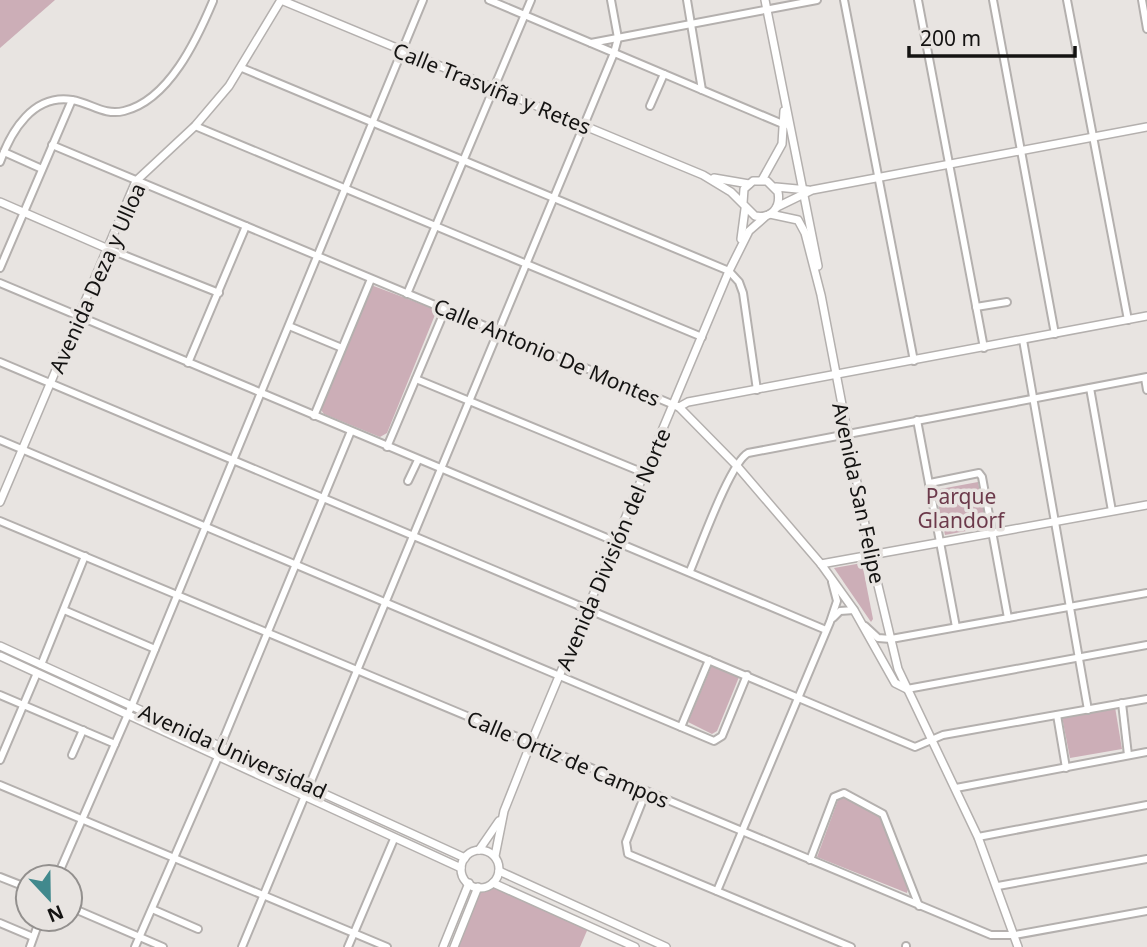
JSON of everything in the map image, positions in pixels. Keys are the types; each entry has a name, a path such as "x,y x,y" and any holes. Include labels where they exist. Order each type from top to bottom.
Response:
{"main road":[{"name":"Avenida San Felipe","path":"765,0 783,93 807,191 835,375 871,556 898,669 908,690"},
{"name":"Calle Trasviña y Retes","path":"282,2 703,175 749,184"},
{"name":"Avenida Deza y Ulloa","path":"0,502 136,181 195,126 242,68 282,2"},
{"name":"Avenida San Felipe","path":"762,180 777,157 785,125 783,93"},
{"path":"807,191 776,187 762,180 749,184 744,189 744,206 754,216 768,215 807,191 1147,127"},
{"name":"Calle Trasviña y Retes","path":"703,175 744,206"},
{"path":"776,187 779,197 777,207"},
{"path":"0,202 106,248"},
{"name":"Avenida División del Norte","path":"739,249 744,206"},
{"name":"Avenida San Felipe","path":"768,215 791,217 801,224 821,295"},
{"name":"Avenida División del Norte","path":"495,856 504,811 531,743 676,406 729,271 750,231 768,215"},
{"name":"Calle Antonio De Montes","path":"676,406 1147,316"},
{"path":"676,406 737,466 821,564 854,610 895,683 908,690 978,837 1018,947"},
{"path":"821,564 1147,505"},
{"name":"Avenida Universidad","path":"0,646 465,858"},
{"name":"Avenida Universidad","path":"0,656 461,868"},
{"name":"Avenida División del Norte","path":"479,850 504,811"},
{"path":"493,883 499,871 495,856 479,850 465,858 461,868 469,883 478,887 493,883 635,947"},
{"path":"499,871 666,947"},
{"path":"443,947 469,883"},
{"path":"454,947 478,887"}],"street":[{"path":"63,863 206,528 404,52 423,0"},
{"path":"489,0 785,125"},
{"path":"407,294 531,0"},
{"path":"242,947 614,53 618,38 611,0"},
{"path":"687,0 702,90"},
{"path":"589,43 817,0"},
{"path":"844,0 914,361"},
{"path":"918,0 984,348"},
{"path":"993,0 1055,334"},
{"path":"1067,0 1128,320"},
{"path":"1142,0 1147,29"},
{"path":"0,162 15,130 30,113 48,104 72,100 106,112 126,111 138,105 178,70 198,36 213,1"},
{"path":"242,68 729,271 739,282 743,293 757,390"},
{"path":"650,106 664,74"},
{"path":"0,268 72,100"},
{"path":"195,126 702,337"},
{"name":"Calle Antonio De Montes","path":"52,145 676,406"},
{"path":"4,152 42,169"},
{"path":"188,363 246,226"},
{"path":"106,248 219,293"},
{"path":"314,416 371,279"},
{"path":"0,283 261,395 690,571 826,630"},
{"path":"976,307 1007,302"},
{"path":"387,447 445,310"},
{"path":"289,326 342,348"},
{"path":"1023,340 1081,658 1088,710"},
{"path":"0,362 915,747 932,739 1147,699"},
{"path":"690,571 737,466 748,453 1146,378 1147,390"},
{"path":"416,379 645,473"},
{"path":"1090,388 1112,511"},
{"path":"917,420 956,626"},
{"path":"221,745 351,431"},
{"path":"0,440 714,741 720,740 747,675"},
{"path":"408,481 418,460"},
{"path":"929,483 981,475 1008,618"},
{"name":"Calle Ortiz de Campos","path":"0,521 995,937 1147,911"},
{"path":"41,665 85,556"},
{"path":"717,891 830,622 837,598 831,577"},
{"path":"859,620 875,636 891,639 1147,593"},
{"path":"64,610 155,649"},
{"path":"830,622 841,611 854,610"},
{"path":"908,690 1147,645"},
{"path":"681,727 709,660"},
{"path":"0,760 37,673"},
{"path":"0,695 115,744"},
{"path":"1122,704 1128,755"},
{"path":"1057,715 1066,768"},
{"path":"72,755 83,730"},
{"path":"956,788 1147,752"},
{"path":"135,947 218,757"},
{"path":"0,785 387,947"},
{"path":"646,792 626,842 628,854 851,947"},
{"path":"810,860 834,797 844,793 883,814 919,906"},
{"path":"978,837 1147,805"},
{"path":"348,947 394,839"},
{"path":"998,886 1147,859"},
{"path":"152,909 198,929"},
{"path":"84,912 163,947"},
{"path":"0,923 33,937"},
{"path":"30,947 35,933"}],"green space":[{"path":"0,0 55,0 0,48"},
{"path":"371,285 437,310 387,433 380,437 324,414 321,410"},
{"name":"Parque Glandorf","path":"978,482 987,527 945,535 935,490"},
{"path":"862,563 873,619 871,622 834,568"},
{"path":"712,665 739,677 717,731 712,734 688,722"},
{"path":"1115,707 1122,749 1070,758 1062,717"},
{"path":"844,797 879,815 908,889 907,893 817,857 838,800"},
{"path":"493,883 589,926 580,947 454,947 478,887"}]}
